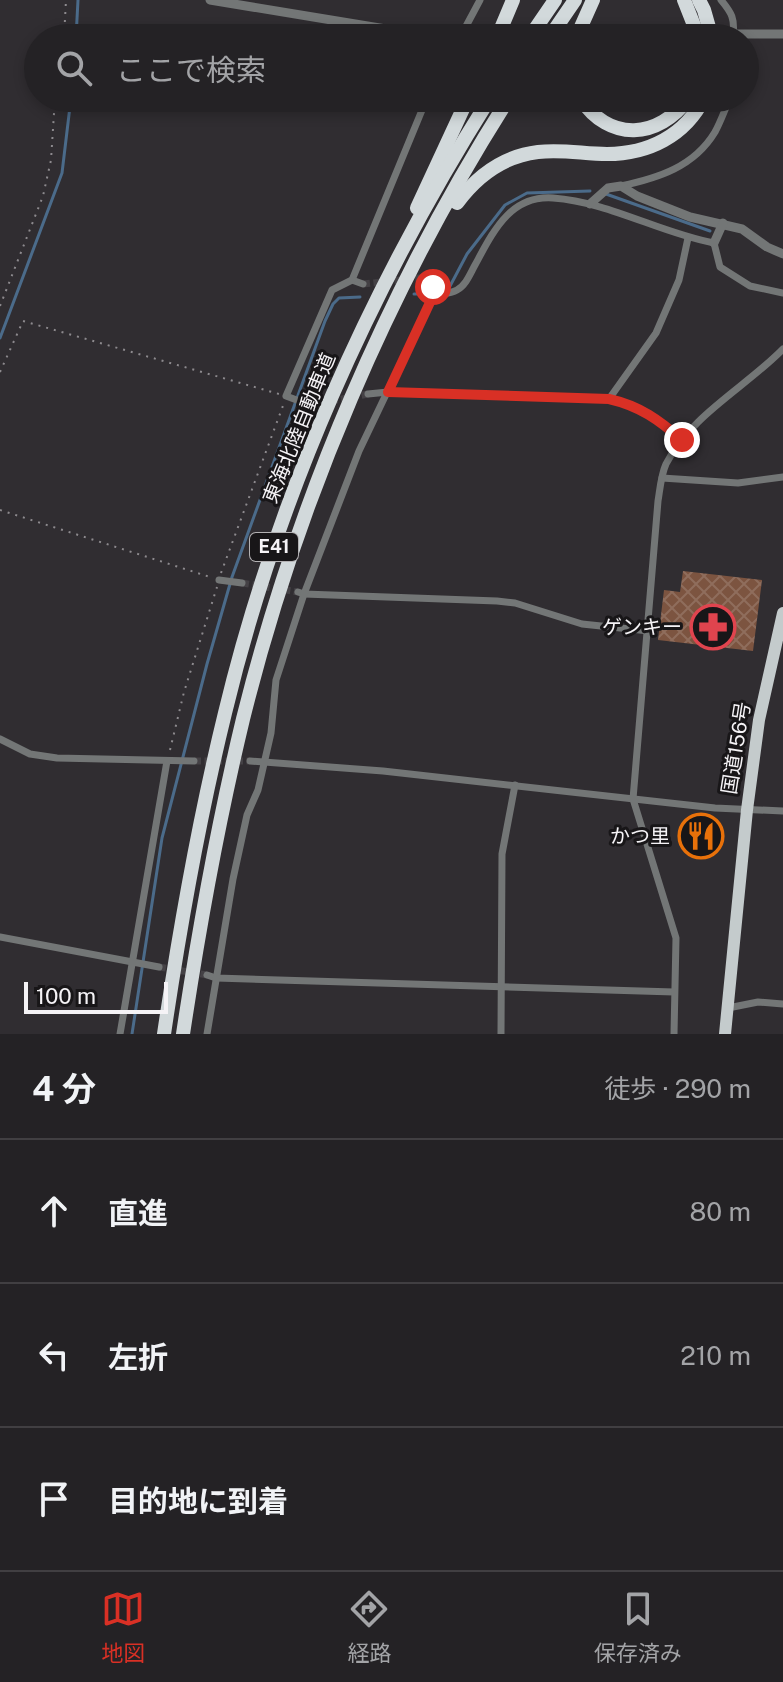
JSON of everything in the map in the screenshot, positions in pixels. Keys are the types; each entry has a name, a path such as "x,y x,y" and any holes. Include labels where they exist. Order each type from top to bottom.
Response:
{"highway":[{"path":"500,24 513,0"},
{"path":"539,24 555,0"},
{"path":"559,24 575,0"},
{"path":"586,24 593,0"},
{"path":"684,0 691,24"},
{"path":"699,0 716,24"},
{"path":"371,310 462,112"},
{"name":"東海北陸自動車道","path":"164,1034 187,892 225,711 247,632 301,471 371,310 482,112"},
{"name":"東海北陸自動車道","path":"183,1034 206,896 244,717 320,476 362,392 390,314 428,239 501,112"},
{"path":"590,112 620,129 638,130 653,128 676,112"},
{"path":"362,392 445,221 467,188 484,173 500,163 536,152 556,150 608,154 652,148 670,138 694,112"},
{"name":"国道156号","path":"725,1034 759,720 783,613"}],"street":[{"path":"210,0 355,24"},
{"path":"467,24 480,0"},
{"path":"721,0 732,13 734,24"},
{"path":"759,35 783,34"},
{"path":"307,404 289,397 332,290 352,280 421,112"},
{"path":"590,204 608,188 659,177 686,164 715,132 724,112"},
{"path":"621,186 637,196 690,217 742,229 783,254"},
{"path":"433,293 457,290 465,283 491,234 509,211 526,200 552,198 590,204 688,238 714,243"},
{"path":"723,223 714,243 720,267 750,286 783,293"},
{"path":"609,399 656,333 679,280 688,238"},
{"path":"207,1034 247,815 258,790 271,733 276,680 301,593 359,451 433,293 429,277"},
{"path":"352,280 363,284"},
{"path":"674,1034 676,938 633,799 658,501 666,465 682,440 698,422 783,349"},
{"path":"362,392 609,399 633,404 656,417 682,440"},
{"path":"662,478 738,483 783,477"},
{"path":"222,580 240,582"},
{"path":"301,593 497,601 515,603 582,624 649,631"},
{"path":"0,739 30,754 57,758 192,761"},
{"path":"120,1034 169,761"},
{"path":"250,761 783,811"},
{"path":"501,1034 502,854 515,785"},
{"path":"0,937 159,967"},
{"path":"207,975 216,978 674,992"},
{"path":"728,1008 758,1002 783,1004"}],"path":[{"path":"65,24 66,0"},
{"path":"0,306 43,196 51,160 54,112"},
{"path":"0,372 23,321 289,397 184,692 169,761"},
{"path":"0,510 222,580"}],"building":[{"path":"683,571 762,580 753,651 658,640 664,590 680,592"}],"waterway":[{"path":"77,24 78,0"},
{"path":"0,338 62,173 69,112"},
{"path":"442,291 449,288 467,254 505,205 527,193 590,191"},
{"path":"606,194 710,231"},
{"path":"414,294 431,294"},
{"path":"132,1034 162,838 232,577 325,321 339,298 360,297"}],"tunnel":[{"path":"363,284 429,277"},
{"path":"310,405 368,394"},
{"path":"242,583 298,592"},
{"path":"194,761 250,761"},
{"path":"159,967 207,975"}],"place":[{"name":"ゲンキー","path":"713,627"},
{"name":"かつ里","path":"701,836"}],"route":[{"path":"433,287 433,296 388,392 609,399 633,404 656,417 682,440"}]}
